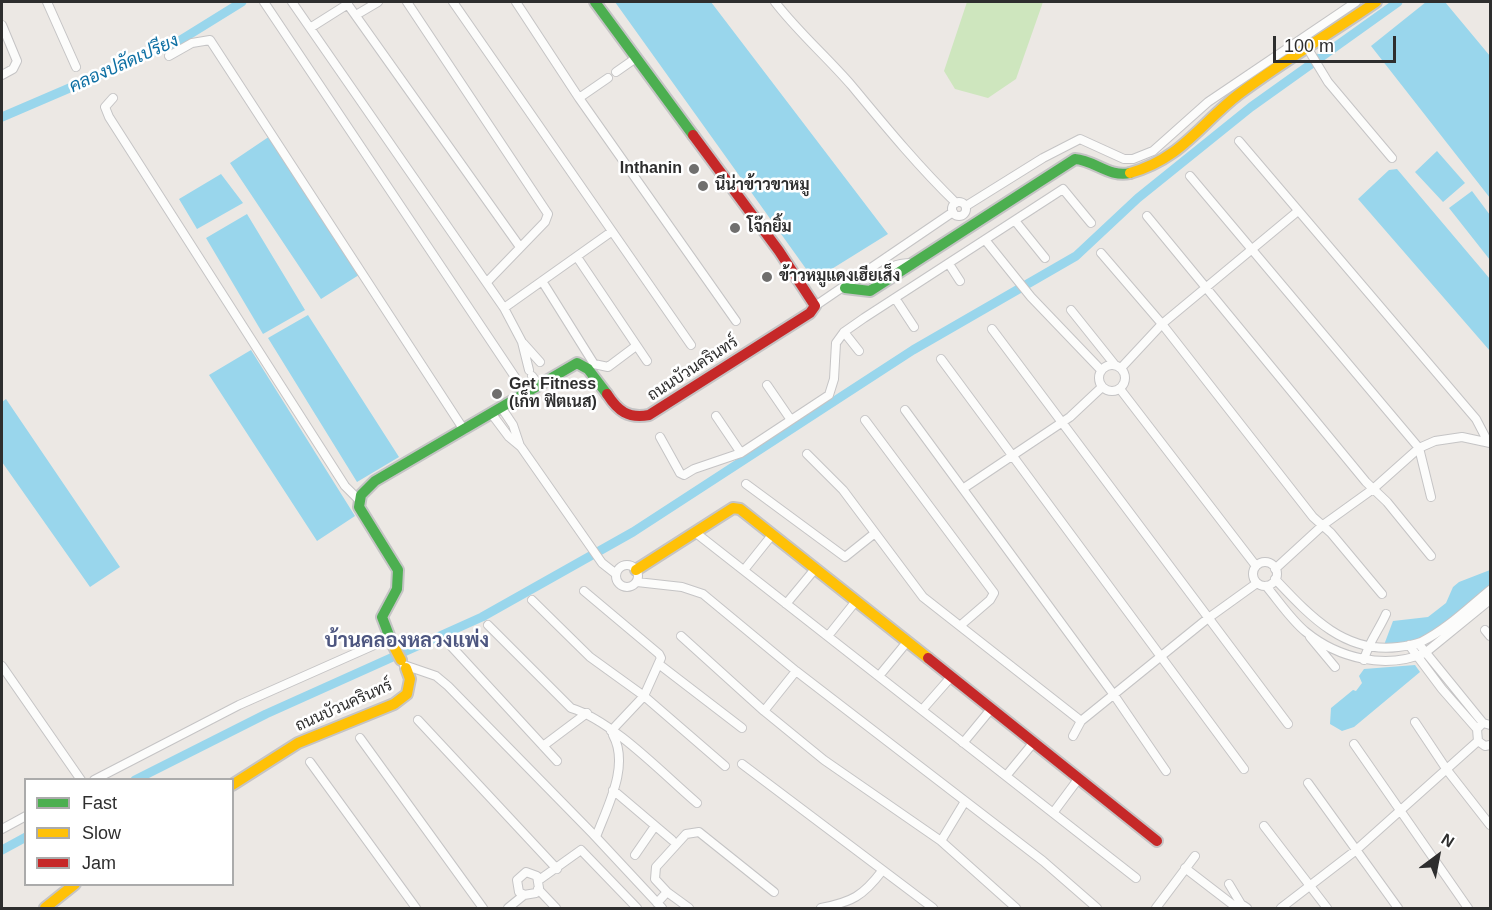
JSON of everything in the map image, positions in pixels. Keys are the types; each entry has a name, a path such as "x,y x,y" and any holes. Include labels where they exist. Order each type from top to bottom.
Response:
{"street":[{"path":"47,2 76,67"},
{"path":"264,2 525,392"},
{"path":"292,2 504,308 522,342 533,376"},
{"path":"356,15 378,2"},
{"path":"407,2 548,214 544,222 487,282"},
{"path":"453,2 691,345"},
{"path":"516,2 579,98 736,321"},
{"path":"595,2 778,251 815,306 845,288 953,212"},
{"path":"775,2 790,22 851,85 922,170 956,202 961,202 966,206"},
{"path":"966,206 1052,153 1080,139 1124,159 1133,159 1154,152 1208,102 1356,2"},
{"path":"845,288 870,291 1075,159 1089,159 1106,170 1122,175 1151,167 1198,134 1226,104 1309,52 1376,2"},
{"path":"310,28 347,3 520,248"},
{"path":"2,26 17,61 13,69 2,75"},
{"path":"169,56 192,43 210,40 464,430"},
{"path":"1309,52 1328,82 1392,158"},
{"path":"616,72 636,58"},
{"path":"579,98 608,78"},
{"path":"113,98 105,107 109,117 345,486 358,498"},
{"path":"1239,141 1476,419 1490,442"},
{"path":"1190,176 1419,448 1431,497"},
{"path":"660,437 680,473 684,475 694,469 741,453 829,395 834,379 836,343 844,332 895,298 1016,222 1063,189 1091,223"},
{"path":"956,202 952,207 957,216 963,215 966,206"},
{"path":"1071,310 1118,366 1125,380 1120,389 1111,391 1102,387 1099,379 1101,370 1107,365 1118,366 1205,286 1298,211"},
{"path":"1147,216 1431,556"},
{"path":"1016,222 1045,258"},
{"path":"504,308 611,232"},
{"path":"986,241 1031,297 1101,370"},
{"path":"1101,253 1162,324 1323,525 1382,594"},
{"path":"577,257 646,361"},
{"path":"949,264 960,281"},
{"path":"542,281 594,364 608,367 636,346"},
{"path":"895,298 914,327"},
{"name":"ถนนบัวนครินทร์","path":"234,784 298,743 394,704 407,694 410,679 382,617 396,597 401,580 398,570 359,507 358,498 361,492 375,481 525,392 533,376 544,369 577,363 589,368 616,408 627,417 639,419 649,415 810,313 815,306"},
{"path":"992,329 1207,619 1288,724"},
{"path":"844,332 859,351"},
{"path":"522,342 544,369"},
{"path":"941,359 1244,769"},
{"path":"766,385 791,420"},
{"path":"964,488 1062,423 1102,387"},
{"path":"1120,389 1256,566"},
{"path":"496,410 508,437 521,447 582,537 602,563 616,573 617,582 621,586 632,587 637,576 696,533 736,508 815,568 1157,840"},
{"path":"905,410 1114,695 1166,771"},
{"path":"716,416 741,453"},
{"path":"864,420 994,593 990,600 961,625"},
{"path":"1490,442 1462,437 1436,441 1419,448 1373,489 1323,525 1275,569 1275,579 1311,618 1342,639 1381,649 1418,643 1442,630 1491,590"},
{"path":"807,454 843,489 924,597 1035,687 1081,721"},
{"path":"746,484 845,557 875,533"},
{"path":"696,533 1136,878"},
{"path":"744,570 772,535"},
{"path":"1275,569 1266,562 1256,566 1252,573 1335,667"},
{"path":"616,573 625,565 630,565 637,576 703,594 796,671 964,803 1043,861 1097,909"},
{"path":"786,603 815,568"},
{"path":"1073,736 1081,721 1207,619 1261,584 1275,579"},
{"path":"584,591 659,654 660,665 644,696 611,731"},
{"path":"532,600 591,657 644,696 725,766"},
{"path":"1305,631 1340,651 1364,660 1416,657 1425,653 1491,600"},
{"path":"828,636 856,601"},
{"path":"1364,660 1368,646 1377,635 1386,614"},
{"path":"488,625 572,708 587,713 611,731 697,803"},
{"path":"681,636 764,711 824,760 941,841 1016,909"},
{"path":"1340,651 1342,639"},
{"path":"98,778 238,705 391,641"},
{"path":"879,676 907,642"},
{"path":"1418,643 1484,726"},
{"path":"451,645 557,760"},
{"path":"1409,645 1416,657 1484,726"},
{"path":"403,664 436,676 448,686 660,906 667,892"},
{"path":"660,665 742,728"},
{"path":"2,666 80,778"},
{"path":"764,711 796,671"},
{"path":"922,710 951,676"},
{"path":"963,743 991,709"},
{"path":"543,746 587,713"},
{"path":"418,720 557,869"},
{"path":"1415,722 1447,770 1491,825"},
{"path":"1281,909 1355,851 1447,770 1478,741 1484,726"},
{"path":"596,837 613,790 621,756 611,731"},
{"path":"360,738 483,909"},
{"path":"1478,741 1485,746 1491,745"},
{"path":"1006,776 1034,742"},
{"path":"1354,744 1468,909"},
{"path":"310,762 416,909"},
{"path":"742,764 933,909"},
{"path":"1053,813 1079,778"},
{"path":"1308,783 1398,909"},
{"path":"613,790 672,840"},
{"path":"941,841 964,803"},
{"path":"2,829 24,817"},
{"path":"635,855 655,825"},
{"path":"1264,826 1327,909"},
{"path":"689,909 667,892 655,879 656,867 691,831 699,832 774,892"},
{"path":"539,880 581,850 637,909"},
{"path":"1160,907 1195,856"},
{"path":"1185,868 1237,909"},
{"path":"821,909 842,904 866,892 882,871"},
{"path":"532,873 539,880 538,889 530,896 524,895 517,886 520,875 532,873"},
{"path":"1229,884 1241,904 1247,909"},
{"path":"45,909 74,886"},
{"path":"538,889 556,909"},
{"path":"508,909 524,895"}],"green space":[{"path":"967,2 1043,2 1016,79 988,98 955,89 944,71"}],"water":[{"path":"615,2 711,2 888,234 814,280"},
{"path":"1426,2 1445,2 1490,56 1490,198 1371,46"},
{"path":"270,136 362,273 321,299 230,163"},
{"path":"1437,151 1465,183 1443,202 1415,172"},
{"path":"1397,169 1490,279 1490,351 1358,199 1389,170"},
{"path":"221,174 243,203 197,229 179,199"},
{"path":"1472,191 1490,215 1490,260 1449,208"},
{"path":"247,214 305,310 263,334 206,238"},
{"path":"308,315 399,457 357,482 268,338"},
{"path":"251,350 355,516 317,541 209,375"},
{"path":"6,399 120,567 90,587 2,462 2,402"},
{"path":"1490,570 1490,588 1455,618 1429,635 1414,641 1400,645 1384,645 1393,621 1428,617 1446,603 1453,587 1459,582"},
{"path":"1415,665 1420,672 1354,727 1342,731 1330,724 1331,708 1353,690 1356,691 1362,683 1359,676 1364,669"}],"waterway":[{"name":"คลองปลัดเปรียง","path":"2,117 179,41 242,2"},
{"path":"139,778 266,714 482,617 633,532 913,350 1076,256 1138,198 1251,107 1398,2"},
{"path":"2,850 24,838"}],"traffic: fast":[{"path":"595,2 693,135"},
{"path":"845,288 870,291 1075,159 1116,173 1130,173"},
{"path":"390,638 382,617 397,589 398,570 359,507 361,495 375,481 577,363 588,369 607,394"}],"traffic: slow":[{"path":"1130,173 1148,167 1177,150 1239,94 1376,2"},
{"path":"636,570 733,508 740,509 928,658"},
{"path":"392,643 401,660"},
{"path":"234,784 298,743 394,704 407,694 410,679 406,668"},
{"path":"45,908 72,886"}],"traffic: jam":[{"path":"607,394 615,405 629,415 649,415 810,313 815,306 779,251 693,135"},
{"path":"928,658 1157,841"}],"place":[{"name":"Inthanin","path":"694,169"},
{"name":"นีน่าข้าวขาหมู","path":"703,186"},
{"name":"โจ๊กยิ้ม","path":"735,228"},
{"name":"ข้าวหมูแดงเฮียเส็ง","path":"767,277"},
{"name":"Get Fitness (เก็ท ฟิตเนส)","path":"497,394"}],"district":[{"name":"บ้านคลองหลวงแพ่ง","path":"407,641"}]}
